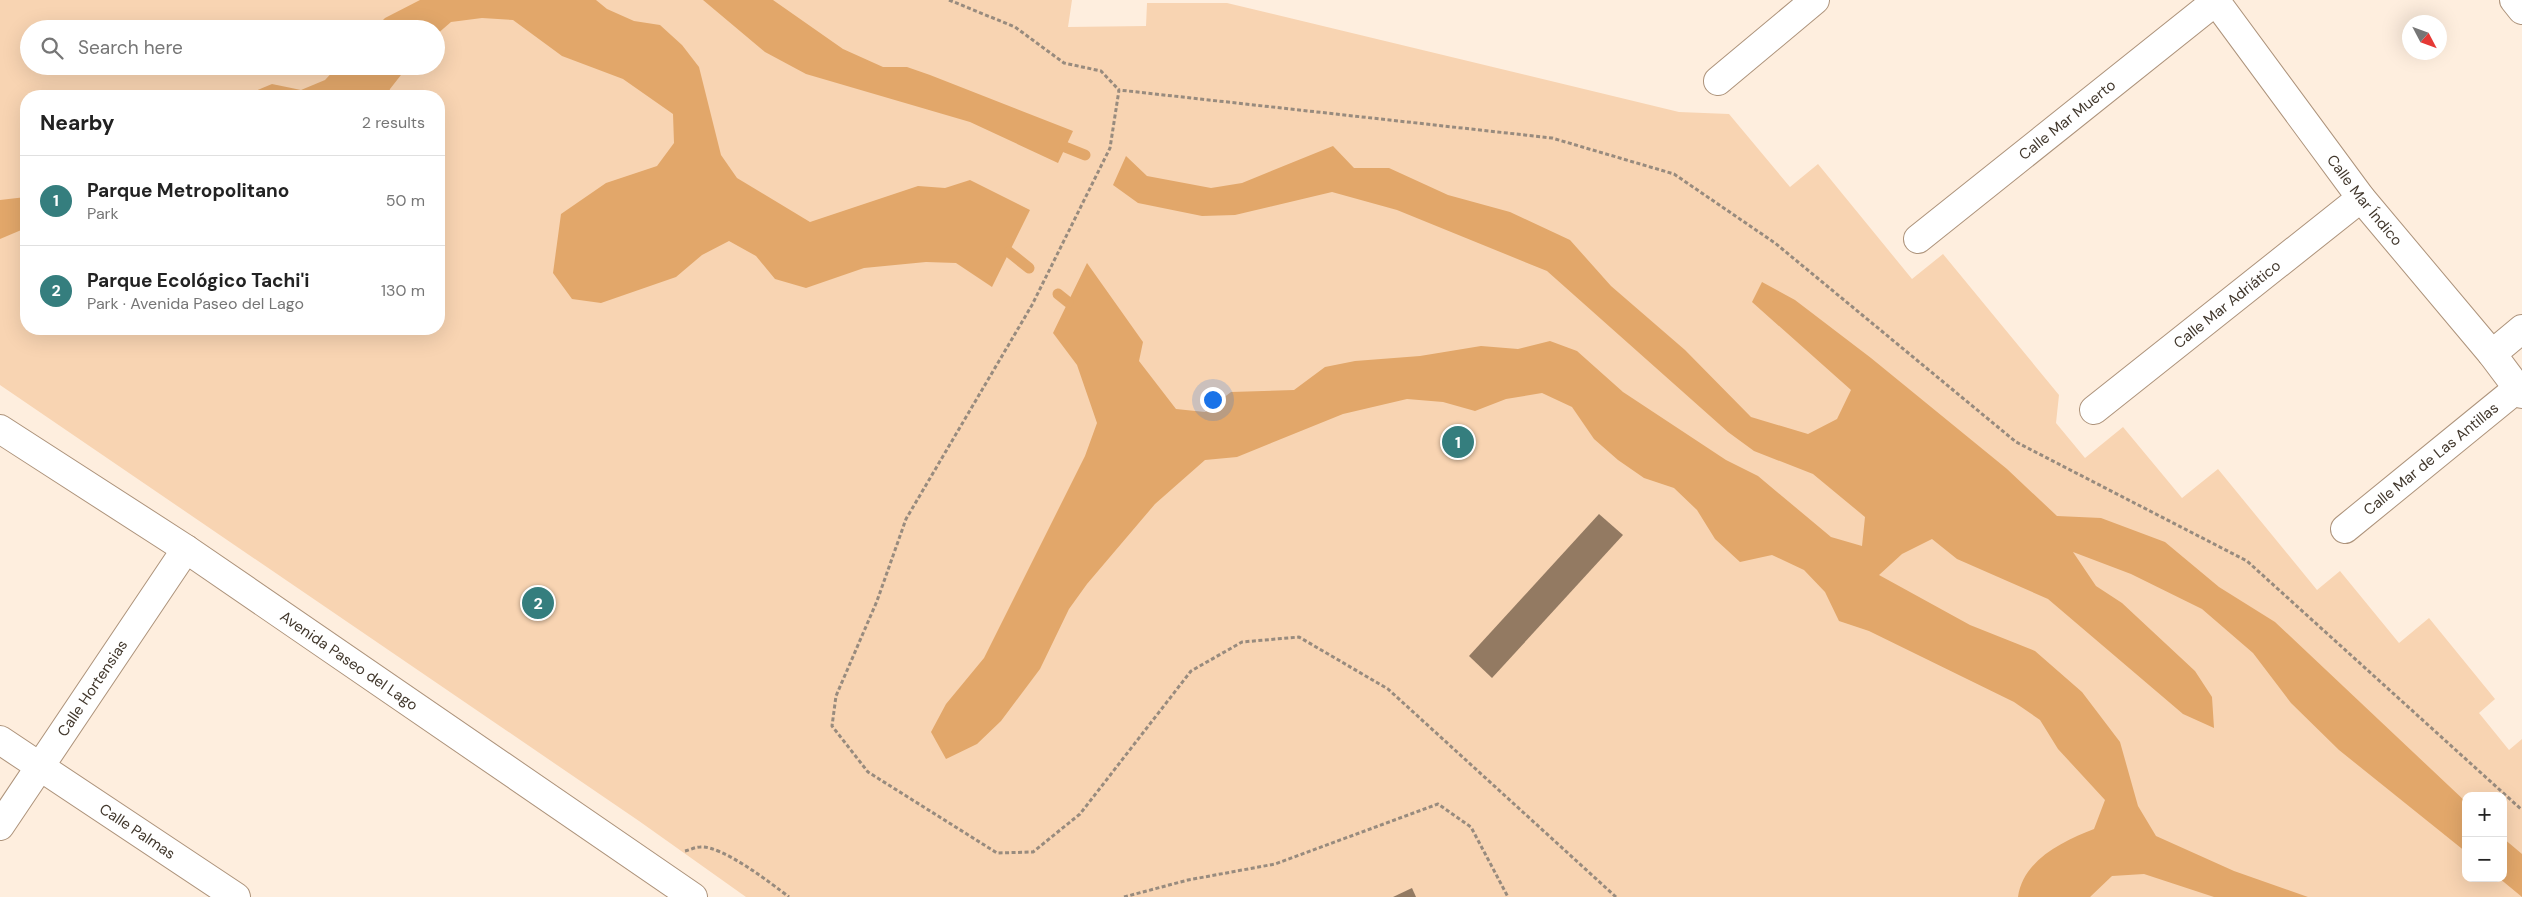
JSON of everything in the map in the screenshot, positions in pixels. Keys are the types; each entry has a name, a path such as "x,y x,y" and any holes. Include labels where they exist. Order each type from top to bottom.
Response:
{"street":[{"path":"1718,80 1815,0"},
{"name":"Calle Mar Índico","path":"2216,0 2361,198 2492,354 2520,391"},
{"name":"Calle Mar Muerto","path":"1918,239 2216,0"},
{"path":"2514,0 2522,10"},
{"name":"Calle Mar Adriático","path":"2094,410 2361,198"},
{"path":"2492,354 2522,329"},
{"name":"Calle Mar de Las Antillas","path":"2345,529 2520,391"},
{"name":"Avenida Paseo del Lago","path":"0,429 186,549 693,897"},
{"name":"Calle Hortensias","path":"0,826 186,549"},
{"name":"Calle Palmas","path":"0,740 236,897"}],"path":[{"path":"949,0 1015,26 1064,63 1101,71 1119,90 1552,138 1674,174 1776,243 2016,442 2247,561 2522,810"},
{"path":"1119,90 1110,148 1032,305 906,519 877,601 836,696 832,726 868,772 997,853 1033,852 1080,814 1190,671 1242,642 1299,637 1388,689 1616,897"},
{"path":"1124,897 1188,880 1275,864 1438,804 1470,828 1508,897"},
{"path":"655,872 666,855 702,847 756,871 789,897"}],"shaded area":[{"path":"0,0 1072,0 1068,27 1146,26 1147,3 1227,3 1679,112 1729,114 1790,187 1818,164 1912,279 1943,254 2059,395 2056,423 2085,458 2123,427 2182,498 2218,469 2317,590 2340,571 2399,643 2429,618 2495,699 2479,713 2509,750 2522,739 2522,897 746,897 639,821 0,385"},
{"path":"420,0 596,0 607,9 634,21 660,25 682,45 699,67 721,155 737,178 810,222 918,186 945,188 970,180 1030,210 992,287 956,263 926,262 864,268 806,288 775,279 756,256 729,241 702,255 676,277 601,303 572,299 553,273 561,214 606,183 657,166 674,143 673,114 623,79 562,56 513,20 482,18 451,22 445,27 445,20 383,20"},
{"path":"703,0 773,0 843,49 883,67 907,67 1073,131 1058,163 970,122 806,74 765,52"},
{"path":"330,75 401,75 390,90 301,90 325,80"},
{"path":"272,84 301,90 258,90"},
{"path":"1333,146 1354,168 1389,168 1448,195 1510,212 1570,240 1611,286 1685,350 1751,417 1808,434 1837,419 1851,390 1752,302 1762,282 1795,300 1871,358 2007,469 2057,516 2101,518 2165,542 2219,587 2275,622 2462,798 2462,849 2339,750 2291,703 2253,653 2202,609 2131,574 2073,552 2096,586 2122,603 2195,671 2212,697 2214,728 2183,714 2048,599 1957,559 1932,539 1902,554 1879,575 1970,625 2035,651 2082,692 2120,742 2138,806 2156,836 2234,871 2308,897 2214,897 2144,874 2112,876 2090,897 2018,897 2021,884 2036,862 2070,839 2094,829 2105,800 2058,749 2040,720 2014,702 1869,631 1839,621 1825,592 1804,570 1772,555 1740,562 1715,539 1697,510 1674,488 1644,478 1618,460 1594,439 1572,407 1542,393 1506,399 1475,411 1443,402 1407,399 1343,414 1237,457 1205,460 1155,504 1087,584 1069,609 1040,669 1001,721 977,744 946,759 931,732 946,704 984,658 1085,456 1097,423 1077,365 1053,333 1087,263 1143,342 1139,361 1176,409 1205,412 1231,392 1294,390 1325,367 1355,361 1420,356 1481,346 1518,349 1550,341 1577,351 1623,392 1726,460 1758,476 1831,537 1862,546 1865,517 1813,474 1754,451 1728,432 1547,271 1397,210 1332,192 1235,215 1202,216 1138,203 1113,185 1126,156 1147,176 1211,188 1242,183"},
{"path":"20,198 20,231 0,239 0,200"},
{"path":"2507,841 2522,854 2522,897 2504,882 2507,882"}],"building":[{"path":"1599,514 1623,535 1492,678 1469,656"},
{"path":"1412,888 1416,897 1393,897"}],"waterway":[{"path":"1065,147 1085,155"},
{"path":"1009,252 1029,268"},
{"path":"1058,294 1068,302"}],"place":[{"name":"Parque Metropolitano","path":"1458,442"},
{"name":"Parque Ecológico Tachi'i","path":"538,603"}]}
